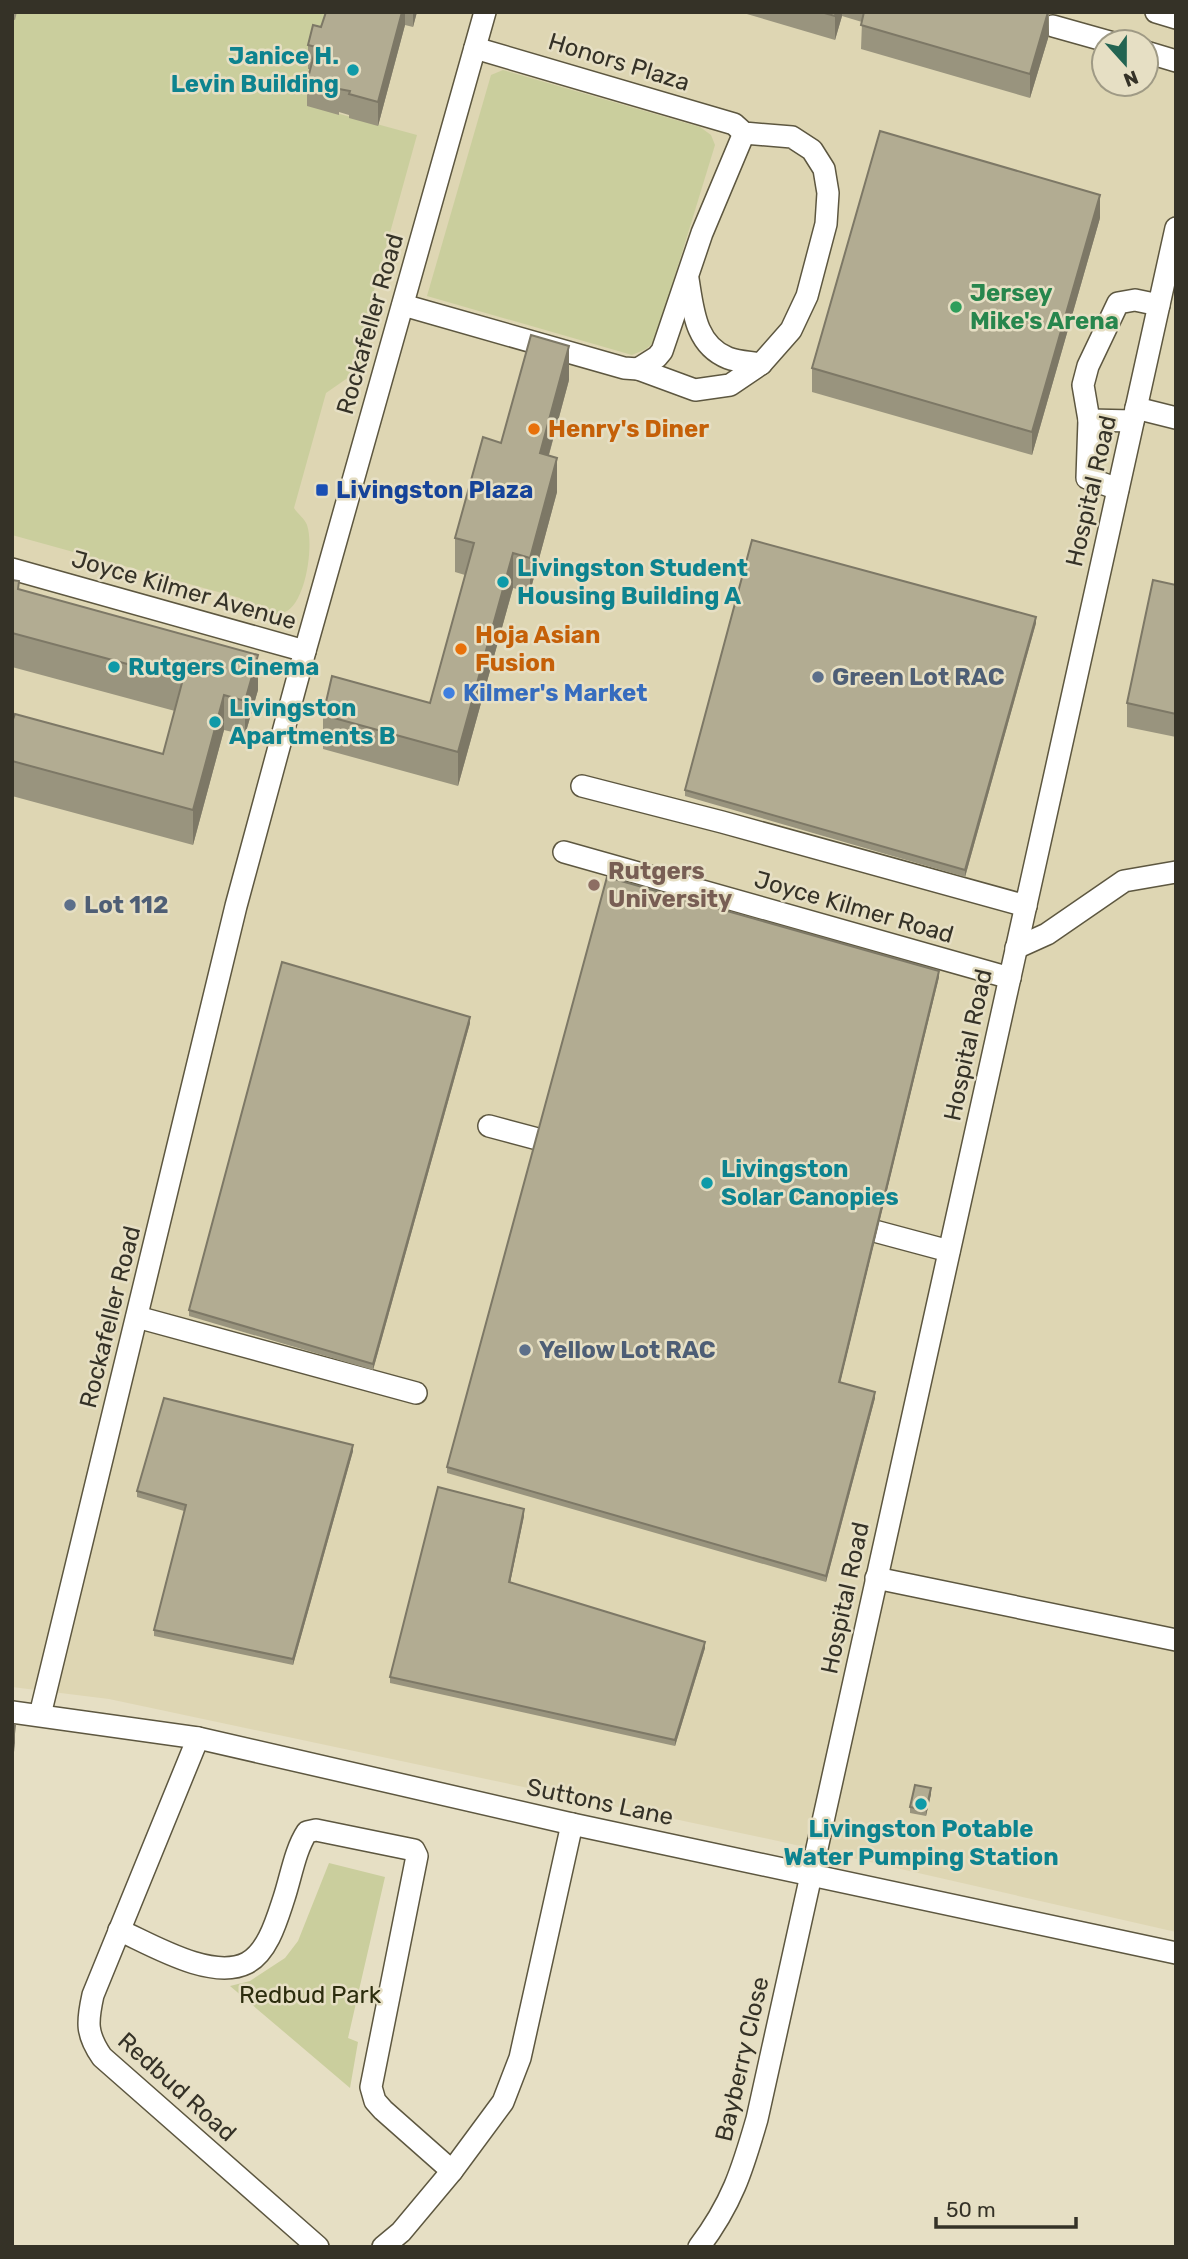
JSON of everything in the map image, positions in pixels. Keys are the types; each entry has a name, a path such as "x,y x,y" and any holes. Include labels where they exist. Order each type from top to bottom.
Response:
{"street":[{"name":"Rockafeller Road","path":"305,651 485,12"},
{"path":"1156,12 1176,18"},
{"path":"1053,26 1090,36"},
{"name":"Honors Plaza","path":"403,305 624,368 638,369 695,390 730,385 761,364 790,330 807,296 825,224 828,192 824,169 812,150 792,137 744,133 734,124 475,48"},
{"path":"638,369 662,351 702,233 744,133"},
{"name":"Hospital Road","path":"811,1873 1176,228"},
{"path":"687,276 700,334 712,349 729,359 761,364"},
{"path":"1118,489 1087,478 1089,420 1083,386 1088,366 1118,303 1135,300 1159,305"},
{"path":"1089,420 1134,414 1176,418"},
{"name":"Joyce Kilmer Avenue","path":"12,569 305,651 230,931"},
{"name":"Joyce Kilmer Road","path":"582,786 1026,906"},
{"name":"Joyce Kilmer Road","path":"564,852 1010,978"},
{"path":"1016,948 1047,934 1124,881 1176,872"},
{"name":"Rockafeller Road","path":"40,1715 230,931"},
{"path":"489,1126 582,1151"},
{"path":"827,1218 949,1251"},
{"path":"136,1317 416,1393"},
{"path":"876,1578 1176,1640"},
{"name":"Suttons Lane","path":"12,1712 198,1738 572,1824 1176,1953"},
{"name":"Redbud Road","path":"198,1738 93,1995 88,2028 92,2043 102,2057 318,2247"},
{"path":"383,2247 401,2232 452,2171 503,2102 520,2058 572,1824"},
{"path":"119,1930 200,1965 220,1969 236,1967 249,1962 263,1947 276,1922 307,1832 316,1830 414,1850 417,1856 371,2087 375,2101 383,2110 452,2171"},
{"name":"Bayberry Close","path":"699,2247 718,2222 741,2176 757,2119 811,1873"}],"shaded area":[{"name":"Rutgers University","path":"12,12 1176,12 1176,1932 778,1841 109,1699 12,1687"}],"green space":[{"path":"17,12 332,12 307,105 417,135 367,316 372,335 359,370 326,393 294,508 307,525 309,559 303,586 292,606 285,612 271,614 247,610 240,598 12,535 12,19 15,19"},
{"path":"503,70 700,127 711,135 715,145 655,341 646,349 632,355 427,296 491,75"},
{"name":"Redbud Park","path":"329,1863 385,1877 348,2038 358,2042 350,2088 230,1986 250,1981 285,1958 298,1941"}],"building":[{"name":"Janice H. Levin Building","path":"326,12 402,12 378,102 349,94 350,91 339,91 307,82 316,47 308,45 313,25 321,27"},
{"path":"864,12 1048,12 1030,74 861,25"},
{"name":"Jersey Mike's Arena","path":"880,131 1100,195 1032,432 812,368"},
{"name":"Livingston Student Housing Building A","path":"531,335 569,346 540,453 557,458 530,558 513,553 458,752 323,715 332,676 430,703 474,543 455,538 483,437 501,443"},
{"path":"752,540 1036,617 965,870 685,790"},
{"path":"12,580 19,581 18,589 258,655 245,701 224,695 193,810 12,761 12,722 15,714 163,754 183,679 12,633"},
{"path":"1153,580 1176,585 1176,714 1127,703"},
{"name":"Livingston Solar Canopies","path":"607,877 939,971 839,1382 875,1392 826,1576 447,1467"},
{"path":"282,962 470,1017 373,1364 189,1310"},
{"path":"164,1398 353,1445 293,1659 154,1630 186,1505 137,1491"},
{"path":"438,1487 524,1509 509,1582 705,1642 675,1740 390,1677"},
{"path":"12,1724 15,1725 12,1752"},
{"name":"Livingston Potable Water Pumping Station","path":"915,1785 931,1788 926,1810 910,1807"}],"place":[{"name":"Janice H. Levin Building","path":"353,70"},
{"name":"Jersey Mike's Arena","path":"956,307"},
{"name":"Henry's Diner","path":"534,429"},
{"name":"Livingston Plaza","path":"322,490"},
{"name":"Livingston Student Housing Building A","path":"503,582"},
{"name":"Hoja Asian Fusion","path":"461,649"},
{"name":"Rutgers Cinema","path":"114,667"},
{"name":"Green Lot RAC","path":"818,677"},
{"name":"Kilmer's Market","path":"449,693"},
{"name":"Livingston Apartments B","path":"215,722"},
{"name":"Rutgers University","path":"594,885"},
{"name":"Lot 112","path":"70,905"},
{"name":"Livingston Solar Canopies","path":"707,1183"},
{"name":"Yellow Lot RAC","path":"525,1350"},
{"name":"Livingston Potable Water Pumping Station","path":"921,1804"}]}
